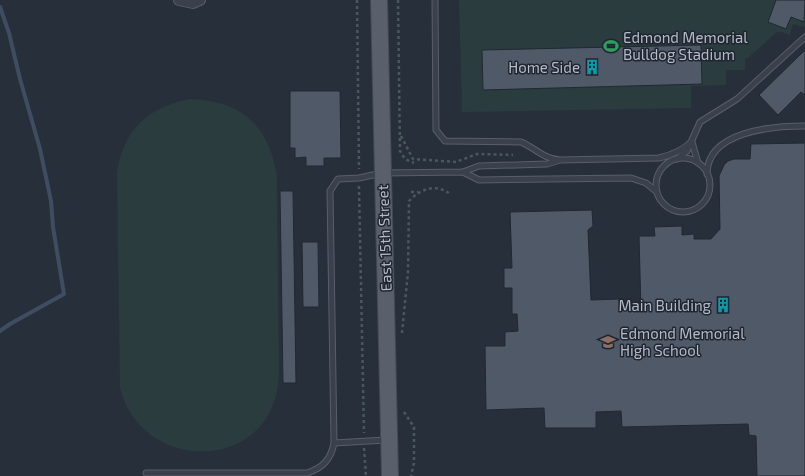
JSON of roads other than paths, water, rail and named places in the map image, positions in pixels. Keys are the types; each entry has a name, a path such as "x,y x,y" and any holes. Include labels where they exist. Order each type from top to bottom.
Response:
{"main road":[{"name":"East 15th Street","path":"379,0 390,476"}],"street":[{"path":"179,0 192,3 200,0"}],"lane":[{"path":"435,0 436,130 441,138 451,142 521,142 548,158 560,160 659,158 682,149 692,141"},
{"path":"677,159 687,151 700,122 737,100 805,37"},
{"path":"464,172 479,180 631,178 646,183 657,192 667,206 677,211 688,211 699,206 706,197 709,190 708,175 711,156 718,147 730,140 767,129 805,126"},
{"path":"692,141 698,163 708,175"},
{"path":"657,192 656,179 659,172 670,161 684,158 698,163"},
{"path":"146,473 307,473 323,465 332,455 334,443 330,191 338,178 359,178 382,173 464,172 479,166 547,164 560,160"},
{"path":"334,443 390,439"}],"waterway":[{"path":"0,7 9,33 20,79 40,149 51,201 53,227 64,294 0,331"}],"place":[{"name":"Edmond Memorial Bulldog Stadium","path":"611,46"},
{"name":"Home Side","path":"592,67"},
{"name":"Main Building","path":"723,305"},
{"name":"Edmond Memorial High School","path":"608,342"}]}
